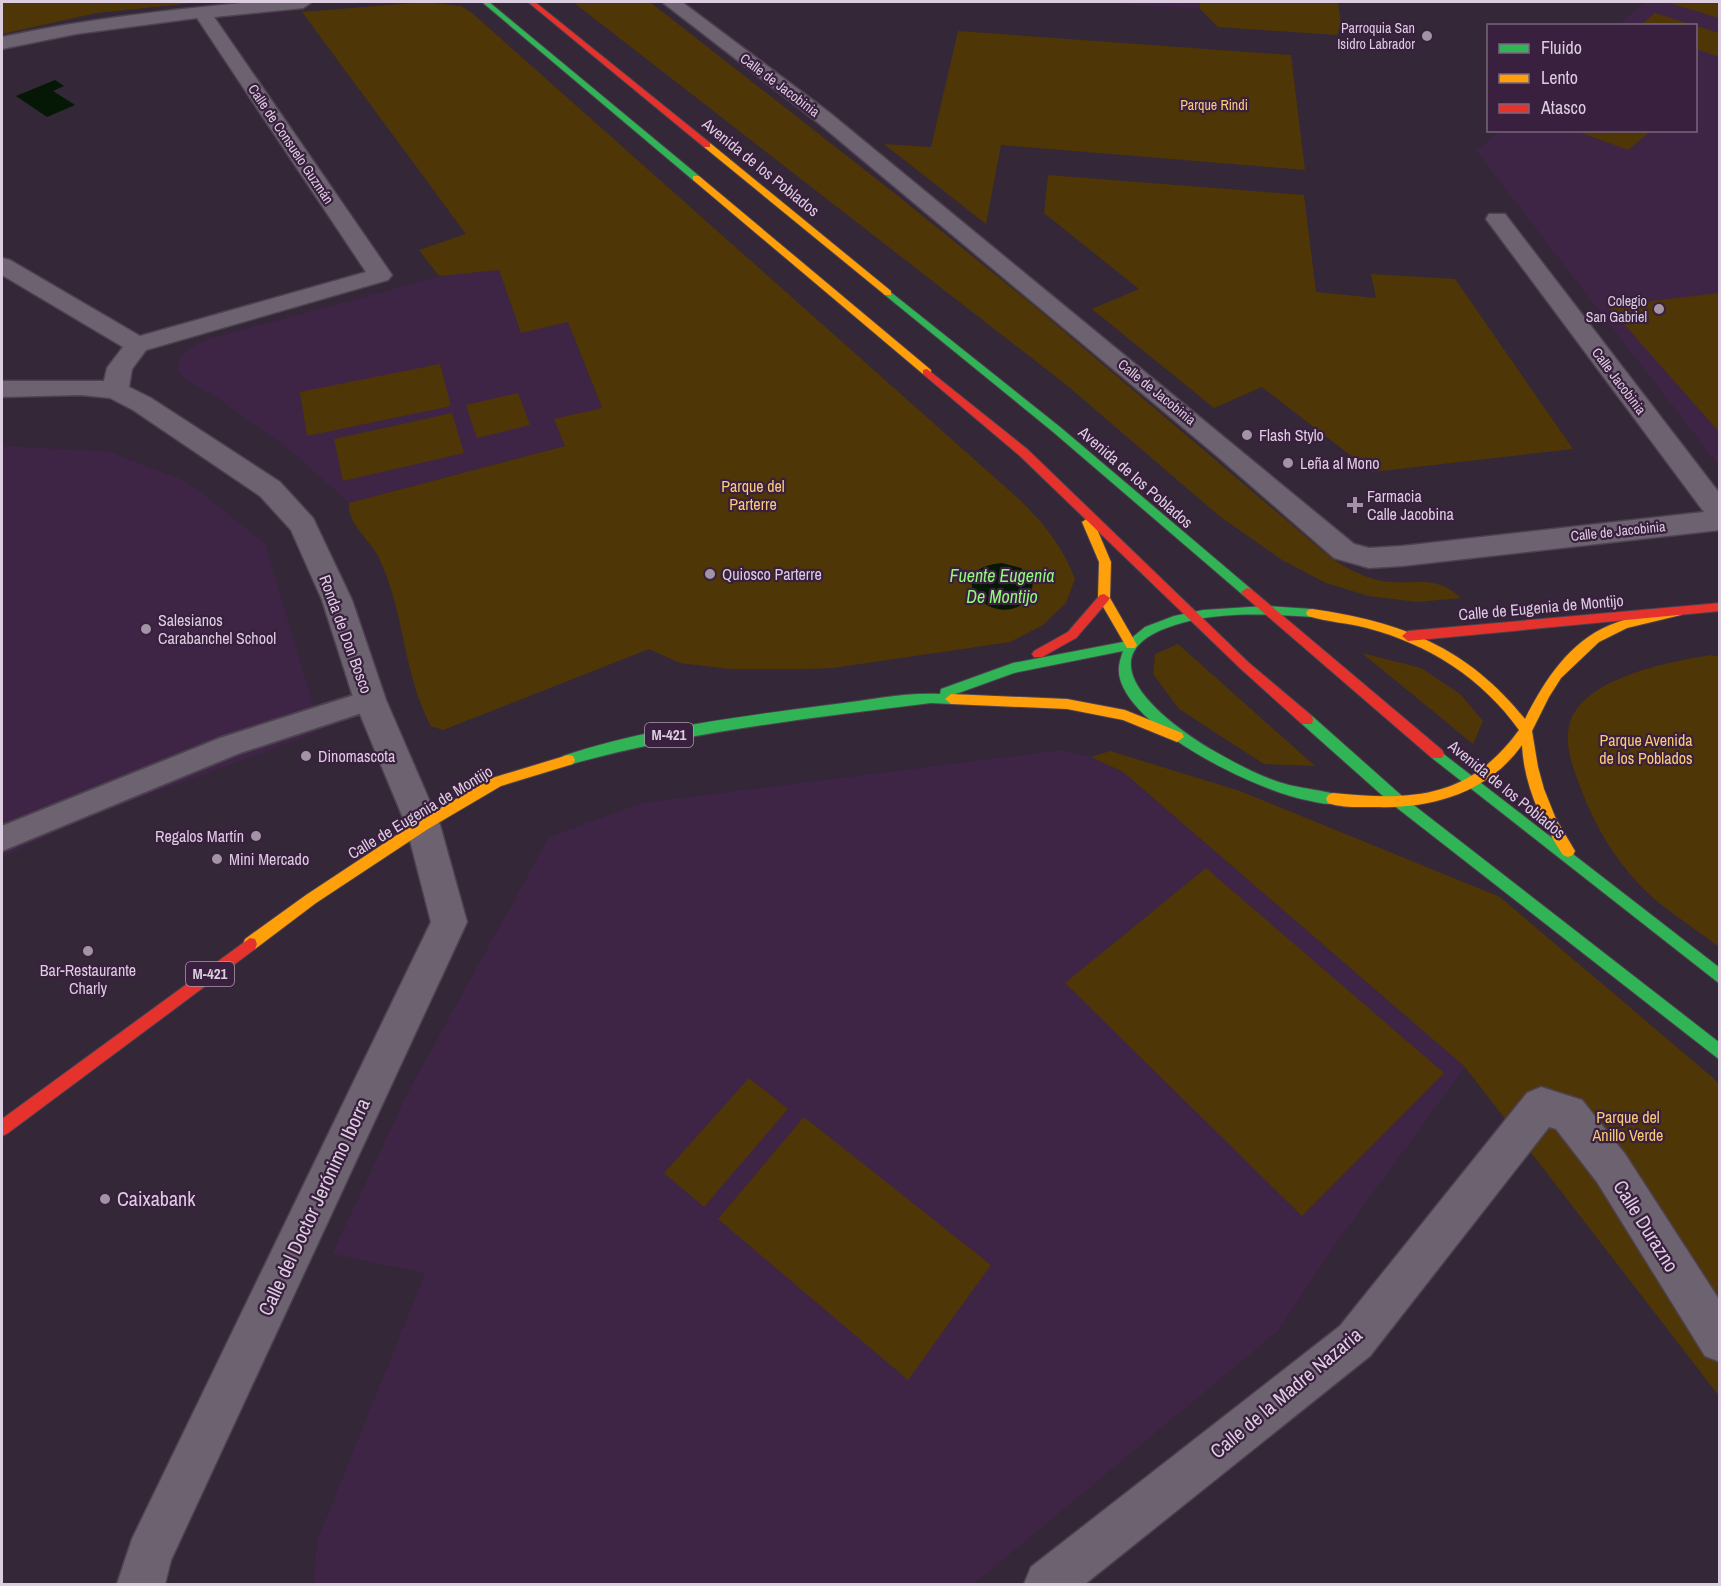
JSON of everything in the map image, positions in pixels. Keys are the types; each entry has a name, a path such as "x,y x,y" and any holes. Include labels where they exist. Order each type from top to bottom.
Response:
{"main road":[{"path":"485,2 1023,452 1245,666 1397,800 1719,1053"},
{"name":"Avenida de los Poblados","path":"531,2 1056,429 1474,785 1719,977"},
{"path":"1083,510 1105,562 1104,598 1131,645"},
{"path":"1013,668 1072,635 1104,598"},
{"name":"Calle de Eugenia de Montijo","path":"1408,636 1719,607"},
{"path":"1177,737 1145,707 1127,679 1125,659 1131,645 1146,632 1193,616 1265,608 1340,617 1408,636 1456,659 1494,689 1526,732 1530,764 1544,808 1560,841 1580,868"},
{"name":"Calle de Eugenia de Montijo","path":"2,1128 311,899 423,825 497,782 611,747 723,723 931,698 1067,704 1125,715 1177,737 1230,767 1285,791 1337,799 1397,800 1440,796 1474,785 1506,762 1526,732 1552,680 1598,636 1677,612"},
{"name":"Calle de Eugenia de Montijo","path":"931,698 1013,668 1131,645"}],"street":[{"path":"2,43 60,29 303,2"},
{"name":"Calle de Jacobinia","path":"671,2 824,117 1227,450 1344,550 1369,558 1402,556 1719,520"},
{"name":"Calle de Consuelo Guzmán","path":"137,345 380,275 202,12"},
{"name":"Calle Jacobinia","path":"1497,219 1719,514"},
{"path":"2,265 137,345 120,368 115,390"},
{"name":"Ronda de Don Bosco","path":"2,388 81,387 115,390 142,404 270,489 303,525 337,600 370,700 423,825"},
{"name":"Calle del Doctor Jerónimo Iborra","path":"141,1584 149,1556 449,922 423,825"},
{"name":"Calle de la Madre Nazaria","path":"1048,1584 1355,1341 1541,1106 1568,1113"},
{"name":"Calle Durazno","path":"1568,1113 1611,1168 1719,1341"}],"lane":[{"path":"2,839 257,736 370,700"}],"shaded area":[{"path":"1076,2 1200,2 1200,9"},
{"name":"Colegio San Gabriel","path":"1645,2 1719,2 1719,466 1476,151 1498,132 1697,132 1697,24 1619,24"},
{"path":"499,270 521,332 568,322 602,409 565,446 349,503 290,450 217,398 181,377 177,368 180,358 190,347 208,339 448,274"},
{"name":"Salesianos Carabanchel School","path":"2,446 107,451 186,481 265,543 316,715 316,733 81,820 2,858"},
{"path":"1062,750 1091,757 1123,772 1465,1067 1332,1249 1278,1331 974,1584 314,1584 317,1541 425,1273 332,1254 409,1090 549,837 641,803"}],"green space":[{"path":"2,2 202,2 97,13 2,34"},
{"name":"Parque del Parterre","path":"425,2 461,6 472,13 1021,501 1052,537 1070,567 1075,579 1066,603 1043,625 1010,642 833,668 729,669 680,663 649,649 443,730 431,726 415,686 388,579 375,551 352,518 349,503 565,446 554,419 602,408 568,322 521,333 499,270 439,276 419,250 466,234 302,12"},
{"path":"573,2 650,2 1033,305 1331,558 1343,566 1375,579 1433,583 1451,590 1461,598 1417,602 1368,596 1326,583 1282,560 1218,515 1069,387"},
{"path":"1200,2 1338,2 1341,23 1337,35 1218,27 1200,9"},
{"path":"1719,2 1719,18 1669,3"},
{"path":"1655,13 1690,24 1642,24"},
{"path":"1697,26 1719,33 1719,57 1697,49"},
{"name":"Parque Rindi","path":"958,31 1291,55 1305,170 1001,145 986,224 884,144 931,147"},
{"path":"1579,132 1650,132 1628,150"},
{"path":"1048,175 1304,195 1316,292 1376,298 1371,274 1455,279 1573,449 1372,472 1262,387 1214,408 1092,309 1139,289 1044,213"},
{"path":"1720,293 1719,432 1608,306"},
{"path":"440,364 451,406 307,436 300,392"},
{"path":"518,393 530,425 477,438 466,405"},
{"path":"452,413 464,453 343,481 334,439"},
{"path":"1178,644 1315,766 1264,764 1179,709 1153,674 1155,654"},
{"path":"1362,653 1421,668 1460,694 1483,721 1473,744"},
{"name":"Parque Avenida de los Poblados","path":"1710,655 1720,657 1719,947 1658,902 1622,864 1606,842 1587,805 1573,768 1568,743 1569,726 1577,709 1590,696 1608,684 1650,668"},
{"name":"Parque del Anillo Verde","path":"1110,751 1240,791 1500,897 1719,1083 1719,1396 1465,1067 1123,772 1091,757"},
{"path":"1206,868 1444,1073 1302,1216 1065,983"},
{"path":"749,1078 788,1109 704,1207 664,1173"},
{"path":"804,1117 991,1265 908,1380 718,1219"}],"water":[{"path":"55,80 64,86 53,91 75,105 47,117 16,96"},
{"name":"Fuente Eugenia De Montijo","path":"1002,563 1021,568 1033,581 1031,597 1016,608 1001,610 988,606 978,597 972,587 973,576 982,568"}],"traffic: fast":[{"path":"485,2 696,178"},
{"path":"888,293 1056,429 1247,592"},
{"path":"1312,613 1235,611 1174,620 1149,630 1131,645 1124,665 1128,683 1140,701 1159,720 1182,737 1232,767 1271,785 1302,794 1333,799"},
{"path":"946,692 1013,668 1131,645"},
{"path":"568,760 657,737 748,721 931,698 951,699"},
{"path":"1307,720 1397,800 1720,1053"},
{"path":"1437,754 1720,977"}],"traffic: slow":[{"path":"707,145 888,293"},
{"path":"696,178 927,372"},
{"path":"1088,522 1105,562 1104,598 1131,645"},
{"path":"1333,799 1361,802 1416,800 1442,795 1467,786 1489,772 1509,754 1526,730 1541,699 1557,675 1589,644 1613,629 1677,612"},
{"path":"1312,613 1367,623 1421,642 1469,670 1490,688 1526,731 1537,789 1545,811 1568,851"},
{"path":"951,699 1067,704 1125,715 1177,737"},
{"path":"250,944 311,899 423,825 497,782 568,760"}],"traffic: jam":[{"path":"531,2 707,145"},
{"path":"927,372 1023,452 1245,666 1307,720"},
{"path":"1247,592 1437,754"},
{"path":"1038,654 1072,635 1104,598"},
{"path":"1408,636 1720,607"},
{"path":"2,1128 250,944"}],"place":[{"name":"Parroquia San Isidro Labrador","path":"1427,36"},
{"name":"Colegio San Gabriel","path":"1659,309"},
{"name":"Flash Stylo","path":"1247,435"},
{"name":"Leña al Mono","path":"1288,463"},
{"name":"Farmacia Calle Jacobina","path":"1355,505"},
{"name":"Quiosco Parterre","path":"710,574"},
{"name":"Salesianos Carabanchel School","path":"146,629"},
{"name":"Dinomascota","path":"306,756"},
{"name":"Regalos Martín","path":"256,836"},
{"name":"Mini Mercado","path":"217,859"},
{"name":"Bar-Restaurante Charly","path":"88,951"},
{"name":"Caixabank","path":"105,1199"}]}
